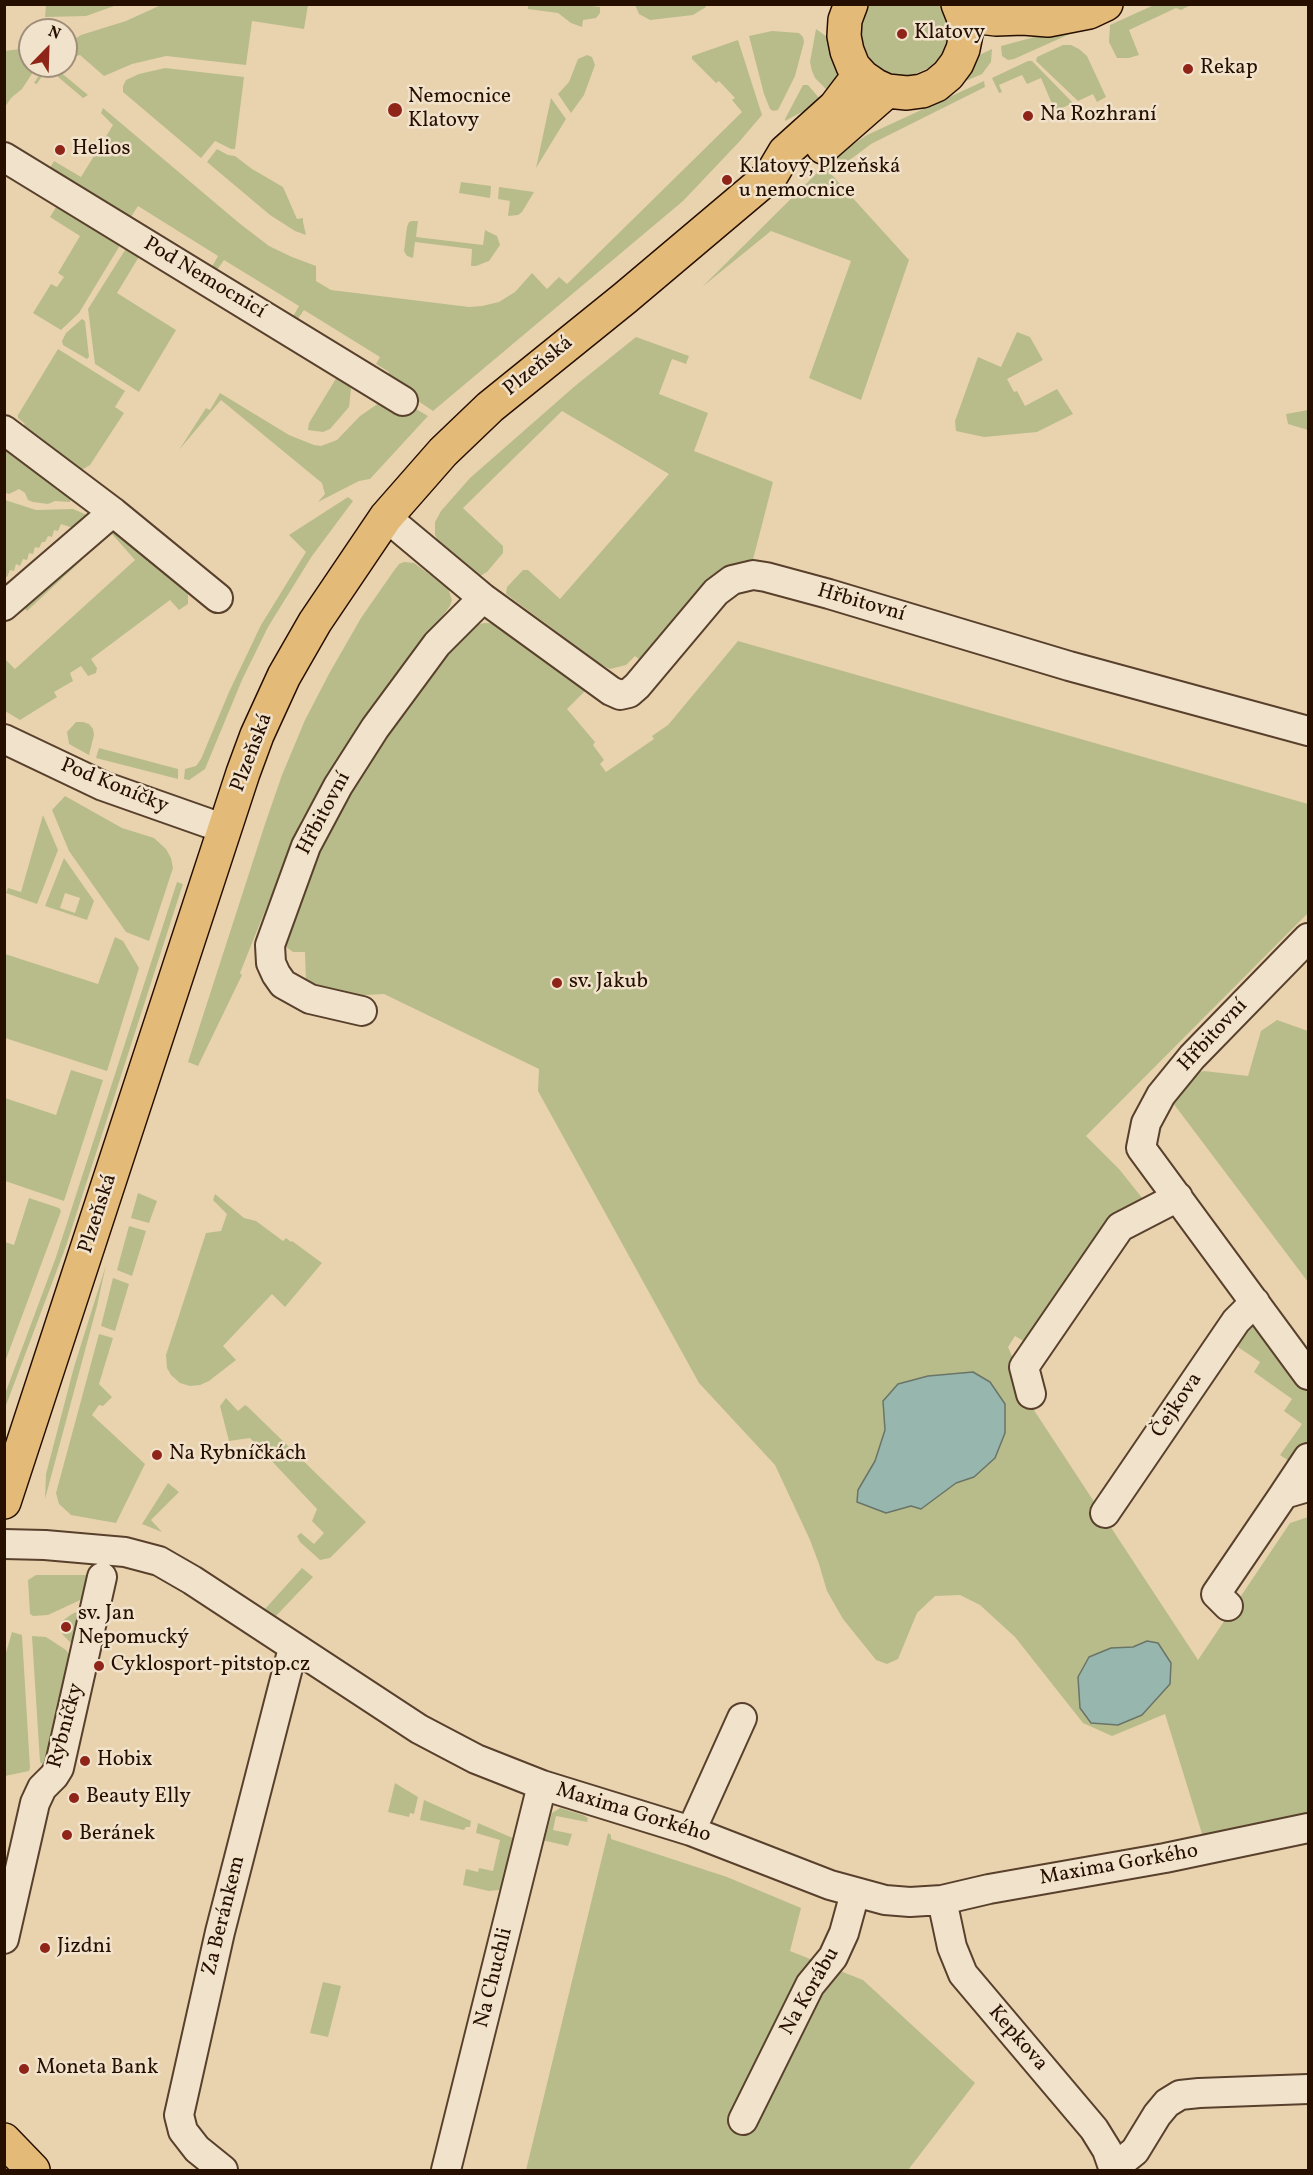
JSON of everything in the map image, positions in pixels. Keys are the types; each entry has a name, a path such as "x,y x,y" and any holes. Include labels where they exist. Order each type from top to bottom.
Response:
{"main road":[{"path":"851,4 845,21 844,41 849,56 860,74 867,81 887,91 912,93 932,87 952,71 962,54 966,34 960,10 996,19 1048,20 1089,12 1106,4"},
{"path":"962,54 980,45 1026,33 1048,20"},
{"name":"Plzeňská","path":"4,1502 254,745 284,676 315,622 387,517 443,452 490,407 626,298 772,174 785,152 835,107 860,74"},
{"name":"Plzeňská","path":"772,174 803,165 887,91"},
{"path":"4,2140 33,2170"}],"street":[{"name":"Pod Nemocnicí","path":"4,157 404,401"},
{"path":"7,431 113,512 218,598"},
{"path":"4,606 113,512"},
{"name":"Hřbitovní","path":"387,517 483,598 611,691 620,695 629,693 637,686 716,592 732,580 753,575 829,594 1069,666 1308,731"},
{"name":"Hřbitovní","path":"362,1011 310,999 283,984 271,963 270,945 306,846 338,786 375,728 437,645 483,598"},
{"name":"Pod Koníčky","path":"4,739 103,786 225,829"},
{"name":"Hřbitovní","path":"1178,1197 1141,1148 1146,1124 1161,1095 1192,1057 1308,938"},
{"path":"1031,1394 1024,1367 1120,1227 1178,1197 1308,1375"},
{"name":"Čejkova","path":"1105,1513 1236,1321 1255,1302"},
{"path":"1227,1606 1216,1594 1296,1490 1308,1458"},
{"name":"Maxima Gorkého","path":"4,1545 45,1545 125,1552 147,1557 192,1580 293,1648 441,1742 484,1762 542,1785 691,1831 855,1893 885,1900 902,1902 942,1900 989,1889 1166,1858 1308,1828"},
{"name":"Rybníčky","path":"4,1939 35,1803 42,1788 59,1768 102,1577"},
{"name":"Za Beránkem","path":"223,2170 197,2149 183,2131 179,2115 220,1932 293,1648"},
{"path":"691,1831 742,1718"},
{"name":"Na Chuchli","path":"447,2170 542,1785"},
{"name":"Na Korábu","path":"743,2120 810,1985 833,1957 844,1933 855,1893"},
{"name":"Kepkova","path":"942,1900 952,1947 963,1974 1094,2129 1107,2150 1114,2169"},
{"path":"1114,2169 1135,2151 1167,2103 1180,2096 1199,2093 1308,2089"}],"green space":[{"path":"46,4 117,5 86,16 45,17"},
{"path":"161,4 308,5 304,29 252,21 246,65 166,56 132,64 104,76 78,56 78,37 126,21"},
{"path":"1188,4 1189,6 1181,10 1176,8 1129,30 1139,55 1117,58 1109,42 1110,25 1154,5"},
{"path":"528,5 584,5 600,7 600,13 596,18 583,20 582,27 571,23 558,13 528,9"},
{"path":"635,5 705,5 706,7 693,15 650,20 639,14"},
{"path":"869,5 940,5 949,24 949,36 941,58 933,66 912,75 900,76 878,67 870,59 860,38 863,15"},
{"path":"816,29 830,39 843,65 833,96 815,78 812,71 810,62"},
{"path":"772,31 799,33 804,42 795,76 778,110 773,111 764,94 749,36"},
{"path":"1057,31 1072,33 1014,59 1008,60 1002,56 1001,46"},
{"path":"738,40 762,115 683,201 433,411 385,379 389,372 376,364 380,357 304,310 295,323 291,320 299,306 224,260 215,273 210,270 218,256 138,206 129,220 48,171 54,161 81,177 113,125 101,113 103,108 269,246 316,266 316,281 331,290 469,307 482,306 499,302 515,292 532,273 547,289 559,277 567,284 742,112 732,100 735,98 719,81 716,83 692,59 692,56"},
{"path":"1063,45 1071,45 1087,56 1106,97 1097,102 1093,94 1078,101 1036,61 1037,57"},
{"path":"18,49 18,78 29,78 5,107 5,51"},
{"path":"992,49 991,62 982,74 947,89 975,57"},
{"path":"587,55 592,57 595,65 584,95 571,113 558,94 569,82 578,59"},
{"path":"1032,61 1073,103 1055,111 1041,78 1027,84 1022,75 999,85 1002,92 999,93 992,78"},
{"path":"165,68 244,77 235,149 215,141 201,158 123,92 126,80 139,74"},
{"path":"59,78 67,78 88,95 83,98"},
{"path":"984,81 985,87 871,144 831,174 909,260 861,400 809,378 851,261 771,231 702,287 840,153 867,135"},
{"path":"803,85 808,85 820,99 817,104 785,121 785,119"},
{"path":"551,98 566,119 536,168"},
{"path":"217,149 235,156 283,187 297,219 303,218 306,235 295,231 270,215 207,162"},
{"path":"461,182 491,186 490,198 459,193"},
{"path":"499,187 534,192 522,212 508,216 510,201 498,199"},
{"path":"58,204 122,242 79,313 61,330 33,313 51,284 57,287 64,277 58,273 80,236 50,217"},
{"path":"412,221 418,221 416,237 483,245 485,230 497,236 500,245 489,261 476,266 471,266 472,249 415,242 413,258 407,256 404,251 407,227"},
{"path":"127,247 140,255 117,293 176,330 139,392 95,364 88,309"},
{"path":"82,319 85,321 89,357 87,359 63,345 62,341 66,333"},
{"path":"1017,332 1030,337 1043,360 1007,379 1014,392 1017,391 1025,406 1057,389 1073,414 1037,432 984,437 956,431 955,421 978,357 1001,367"},
{"path":"636,337 689,356 686,364 672,359 659,394 708,413 694,451 773,482 751,567 718,573 703,585 640,660 635,656 626,665 610,669 506,594 507,587 523,570 528,570 560,599 669,474 562,411 463,508 503,546 503,553 487,572 480,576 440,544 435,535 435,522 441,511 470,478 575,386"},
{"path":"58,349 125,391 115,407 124,413 90,465 80,471 21,428 25,424 18,418"},
{"path":"340,372 351,389 349,407 330,429 323,432 308,430 309,423"},
{"path":"220,393 289,435 321,446 337,440 360,416 379,403 409,405 428,416 370,479 359,481 318,502 325,494 322,483 221,400 179,450 206,408 210,410"},
{"path":"1308,410 1308,430 1288,424 1286,414"},
{"path":"4,445 71,498 70,502 55,501 48,504 33,502 28,500 25,493 19,489 9,494 5,493"},
{"path":"348,497 353,501 312,556 268,627 242,680 205,769 189,780 184,779 185,769 196,766 201,759 229,692 261,625 306,552 289,535"},
{"path":"5,500 36,510 73,509 87,515 76,529 61,524 58,531 54,530 52,537 48,536 39,548 35,547 33,554 29,553 27,560 23,559 20,566 16,564 14,571 10,570 7,577 5,576"},
{"path":"111,530 184,589 188,595 188,604 179,610 170,600 91,659 97,668 96,673 88,676 81,666 70,673 73,681 54,692 57,697 20,720 5,711 4,658 15,669 135,560 112,534 85,557 78,549"},
{"path":"75,552 82,560 27,611 19,602"},
{"path":"414,563 448,588 452,600 450,606 378,700 328,773 301,821 240,973 242,975 198,1066 188,1062 265,824 305,720 361,618 399,564"},
{"path":"506,624 589,687 567,709 595,742 593,745 604,760 600,764 606,772 654,739 652,736 668,725 738,641 1308,804 1308,913 1086,1136 1119,1169 1147,1204 1027,1343 1015,1336 1008,1347 1026,1398 1198,1660 1290,1523 1308,1517 1308,1817 1203,1837 1165,1714 1112,1736 1083,1723 1015,1637 980,1605 960,1595 935,1596 917,1613 898,1659 887,1664 876,1660 843,1619 827,1591 810,1540 775,1465 699,1383 538,1091 539,1069 384,994 347,996 306,983 305,952 293,952 283,945 306,871 355,778 455,639 474,625"},
{"path":"76,722 89,724 93,729 94,735 89,755 69,744 67,732"},
{"path":"99,748 178,769 178,779 96,758"},
{"path":"65,796 122,828 154,838 166,849 173,868 149,941 126,932 69,851 52,810"},
{"path":"43,815 58,850 37,904 6,893 8,888 21,892"},
{"path":"64,858 94,901 87,920 45,906","holes":["65,893 80,898 75,913 60,908"]},
{"path":"177,882 183,884 66,1246 5,1408 5,1394 56,1257"},
{"path":"115,937 123,941 139,968 107,1071 5,1038 5,954 98,984"},
{"path":"1277,1020 1308,1031 1308,1282 1170,1099 1193,1074 1204,1071 1248,1076 1261,1031"},
{"path":"71,1070 103,1080 64,1201 5,1181 5,1098 56,1115"},
{"path":"138,1193 157,1201 149,1223 131,1218"},
{"path":"215,1194 244,1218 256,1221 283,1241 286,1238 292,1241 322,1263 285,1307 272,1294 223,1346 236,1360 209,1381 190,1386 180,1383 171,1375 167,1368 166,1355 206,1233 221,1231 227,1214 213,1200"},
{"path":"29,1198 59,1208 61,1211 5,1362 5,1242 14,1245"},
{"path":"129,1226 146,1231 132,1276 117,1270"},
{"path":"106,1265 45,1499 46,1474 74,1367"},
{"path":"113,1278 129,1284 115,1331 101,1326"},
{"path":"1250,1323 1257,1325 1308,1391 1308,1444 1295,1465 1280,1455 1302,1424 1284,1411 1292,1399 1254,1372 1260,1362 1238,1347 1231,1336"},
{"path":"99,1334 113,1338 99,1384 112,1397 103,1406 99,1405 92,1415 145,1464 116,1523 71,1515 59,1504 56,1493"},
{"path":"226,1398 238,1411 245,1405 248,1407 366,1522 330,1558 320,1560 300,1542 297,1536 301,1533 314,1544 324,1533 312,1521 317,1509 250,1438 229,1441 220,1406"},
{"path":"168,1483 179,1492 151,1520 162,1532 142,1524"},
{"path":"302,1568 313,1577 276,1616 265,1609"},
{"path":"36,1575 89,1575 91,1595 48,1615 33,1616 30,1614 28,1580"},
{"path":"86,1608 72,1644 59,1627 62,1621"},
{"path":"12,1632 22,1635 30,1768 29,1771 5,1776 5,1656"},
{"path":"32,1636 46,1637 66,1650 71,1657 50,1753 44,1766 40,1762"},
{"path":"395,1783 418,1797 414,1814 410,1813 409,1817 388,1812"},
{"path":"424,1800 471,1821 470,1827 464,1830 420,1820"},
{"path":"560,1808 588,1818 587,1822 556,1816 553,1830 572,1834 568,1846 542,1840 540,1830 547,1831 552,1813"},
{"path":"478,1823 515,1839 504,1885 499,1890 489,1891 463,1885 466,1869 478,1872 479,1868 493,1871 500,1840 476,1833"},
{"path":"608,1833 611,1839 727,1877 801,1908 790,1951 863,1980 975,2083 908,2170 526,2170"},
{"path":"323,1982 341,1986 328,2037 310,2033"}],"water":[{"path":"973,1372 990,1382 1005,1404 1005,1433 995,1458 974,1477 956,1483 921,1509 911,1506 886,1513 857,1502 858,1490 875,1461 885,1430 883,1401 898,1384 928,1376"},
{"path":"1147,1641 1158,1643 1171,1663 1170,1684 1142,1715 1118,1725 1091,1723 1080,1708 1078,1677 1089,1657 1111,1648 1133,1647"}],"place":[{"name":"Klatovy","path":"902,34"},
{"name":"Rekap","path":"1188,69"},
{"name":"Nemocnice Klatovy","path":"395,110"},
{"name":"Na Rozhraní","path":"1028,116"},
{"name":"Helios","path":"60,150"},
{"name":"Klatovy, Plzeňská u nemocnice","path":"727,180"},
{"name":"sv. Jakub","path":"557,983"},
{"name":"Na Rybníčkách","path":"157,1455"},
{"name":"sv. Jan Nepomucký","path":"66,1627"},
{"name":"Cyklosport-pitstop.cz","path":"99,1666"},
{"name":"Hobix","path":"85,1761"},
{"name":"Beauty Elly","path":"74,1798"},
{"name":"Beránek","path":"67,1835"},
{"name":"Jizdni","path":"45,1948"},
{"name":"Moneta Bank","path":"24,2069"}]}
